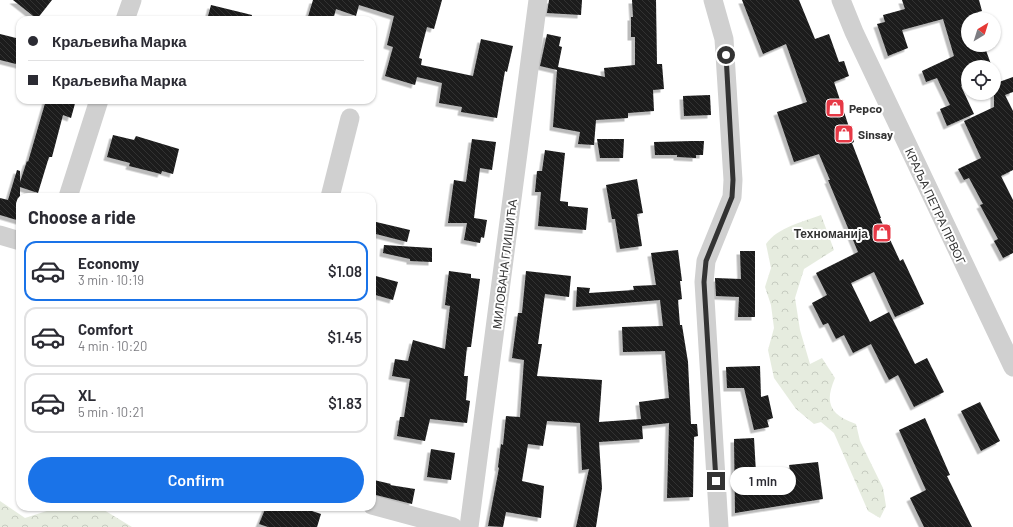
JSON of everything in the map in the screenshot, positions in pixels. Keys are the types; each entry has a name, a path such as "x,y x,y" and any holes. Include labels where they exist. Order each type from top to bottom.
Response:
{"street":[{"path":"126,16 132,0"},
{"name":"МИЛОВАНА ГЛИШИЋА","path":"469,527 538,0"},
{"path":"713,0 724,39 733,180 732,197 706,261 704,282 719,527"},
{"name":"КРАЉА ПЕТРА ПРВОГ","path":"841,0 854,32 1013,367"},
{"path":"69,193 98,104"},
{"path":"331,193 350,118"},
{"path":"0,235 16,239"},
{"path":"376,506 454,527"}],"green space":[{"path":"821,215 834,250 804,269 795,298 800,330 810,364 822,358 835,378 830,394 832,407 840,417 856,424 860,441 883,488 886,506 880,518 868,511 834,433 821,422 814,424 796,409 774,378 768,350 774,328 771,305 765,287 771,268 766,244 777,233 784,229"},
{"path":"0,501 25,518 47,511 106,511 132,527 0,527"}],"building":[{"path":"13,0 52,0 39,16 33,16"},
{"path":"313,0 442,0 434,29 427,27 419,58 422,59 421,65 473,76 481,39 513,46 507,72 505,71 497,118 461,112 462,107 439,103 442,83 417,77 415,85 385,76 393,47 387,45 394,16 359,5 356,16 336,9 334,16 308,16"},
{"path":"549,0 582,0 581,15 547,13"},
{"path":"632,0 656,0 657,64 662,64 664,89 653,90 654,111 628,113 628,118 596,120 594,145 578,144 580,132 553,127 557,70 540,66 547,34 561,37 559,46 562,47 558,67 605,77 604,68 635,65 635,37 631,37 631,17 633,17"},
{"path":"742,0 799,0 815,39 829,34 839,62 844,61 849,76 834,82 854,142 852,143 880,218 900,261 903,259 924,304 895,317 874,272 851,283 870,322 889,312 915,364 927,358 944,392 914,407 898,375 889,380 871,344 853,353 844,335 836,339 828,323 823,325 812,303 827,295 816,273 858,252 828,180 830,180 819,154 794,162 777,112 807,102 786,44 763,54"},
{"path":"902,0 979,0 982,11 961,12 961,52 987,52 989,60 961,60 961,100 968,100 974,114 947,126 940,109 950,105 937,78 926,82 922,71 954,56 943,19 902,30 908,48 888,56 877,24 885,22 883,15 905,9"},
{"path":"211,5 252,15 252,16 208,16"},
{"path":"0,34 16,38 16,64 0,60"},
{"path":"1013,77 1013,92 1005,95 1013,111 1013,170 1001,176 1013,200 1013,253 1003,258 994,241 998,239 980,205 983,204 969,178 964,180 958,169 981,158 964,121 994,107 994,100 1001,100 1001,81"},
{"path":"710,95 711,115 684,116 683,96"},
{"path":"45,104 75,104 71,118 63,115 52,157 49,157 38,193 20,187 20,193 16,193 16,220 0,215 0,198 8,200 17,170 20,171 20,182 27,161 28,162"},
{"path":"113,135 134,140 136,136 179,149 173,174 162,171 161,174 129,166 130,163 107,157"},
{"path":"472,139 496,142 492,170 480,168 474,218 487,220 484,238 481,237 480,243 464,240 467,223 448,223 454,180 466,182"},
{"path":"597,139 624,139 623,158 600,158"},
{"path":"704,141 703,155 696,155 696,158 677,157 677,155 655,155 654,142"},
{"path":"545,150 565,153 560,201 568,202 568,206 588,208 586,230 538,226 541,192 535,192 537,171 542,171"},
{"path":"637,179 643,213 637,214 642,246 620,249 615,219 612,219 606,185"},
{"path":"376,222 410,230 407,242 376,234"},
{"path":"384,245 432,248 432,262 410,261 410,259 383,253"},
{"path":"678,250 682,281 680,281 682,299 678,300 680,325 682,325 688,362 691,424 697,424 698,436 694,437 693,497 667,498 669,423 642,426 643,439 599,442 602,488 596,527 576,527 589,469 582,470 580,423 547,421 543,446 528,444 522,481 544,486 541,518 506,512 503,527 488,526 499,468 501,444 503,445 506,416 520,417 524,360 512,358 518,313 522,313 526,271 571,276 569,297 545,294 538,344 542,344 537,376 602,380 599,422 641,419 639,402 669,398 665,351 623,352 622,327 663,326 660,300 576,307 577,287 590,288 589,293 634,290 633,286 656,285 651,253"},
{"path":"740,251 755,251 755,317 738,317 739,297 716,296 715,278 741,279"},
{"path":"449,271 471,274 471,278 480,279 471,347 467,347 464,376 468,376 466,400 470,401 467,423 430,419 425,441 397,436 400,417 404,417 410,379 392,376 395,359 408,361 413,340 445,349 450,306 445,305"},
{"path":"376,276 398,282 393,300 376,295"},
{"path":"760,366 761,397 768,395 773,418 767,420 769,427 754,430 744,388 727,388 726,367"},
{"path":"980,402 1000,441 981,451 961,411"},
{"path":"925,418 950,475 947,476 972,527 924,527 910,498 926,490 899,430"},
{"path":"754,438 756,473 790,470 789,465 818,462 823,499 735,513 734,439"},
{"path":"431,449 455,453 451,480 427,477"},
{"path":"376,480 391,484 390,485 415,489 412,504 376,495"},
{"path":"264,511 312,511 321,514 317,527 268,527 259,524"}],"place":[{"name":"Pepco","path":"835,108"},
{"name":"Sinsay","path":"844,134"},
{"name":"Техноманија","path":"882,233"}],"route":[{"path":"716,481 704,282 706,261 732,197 733,180 726,55"}]}
